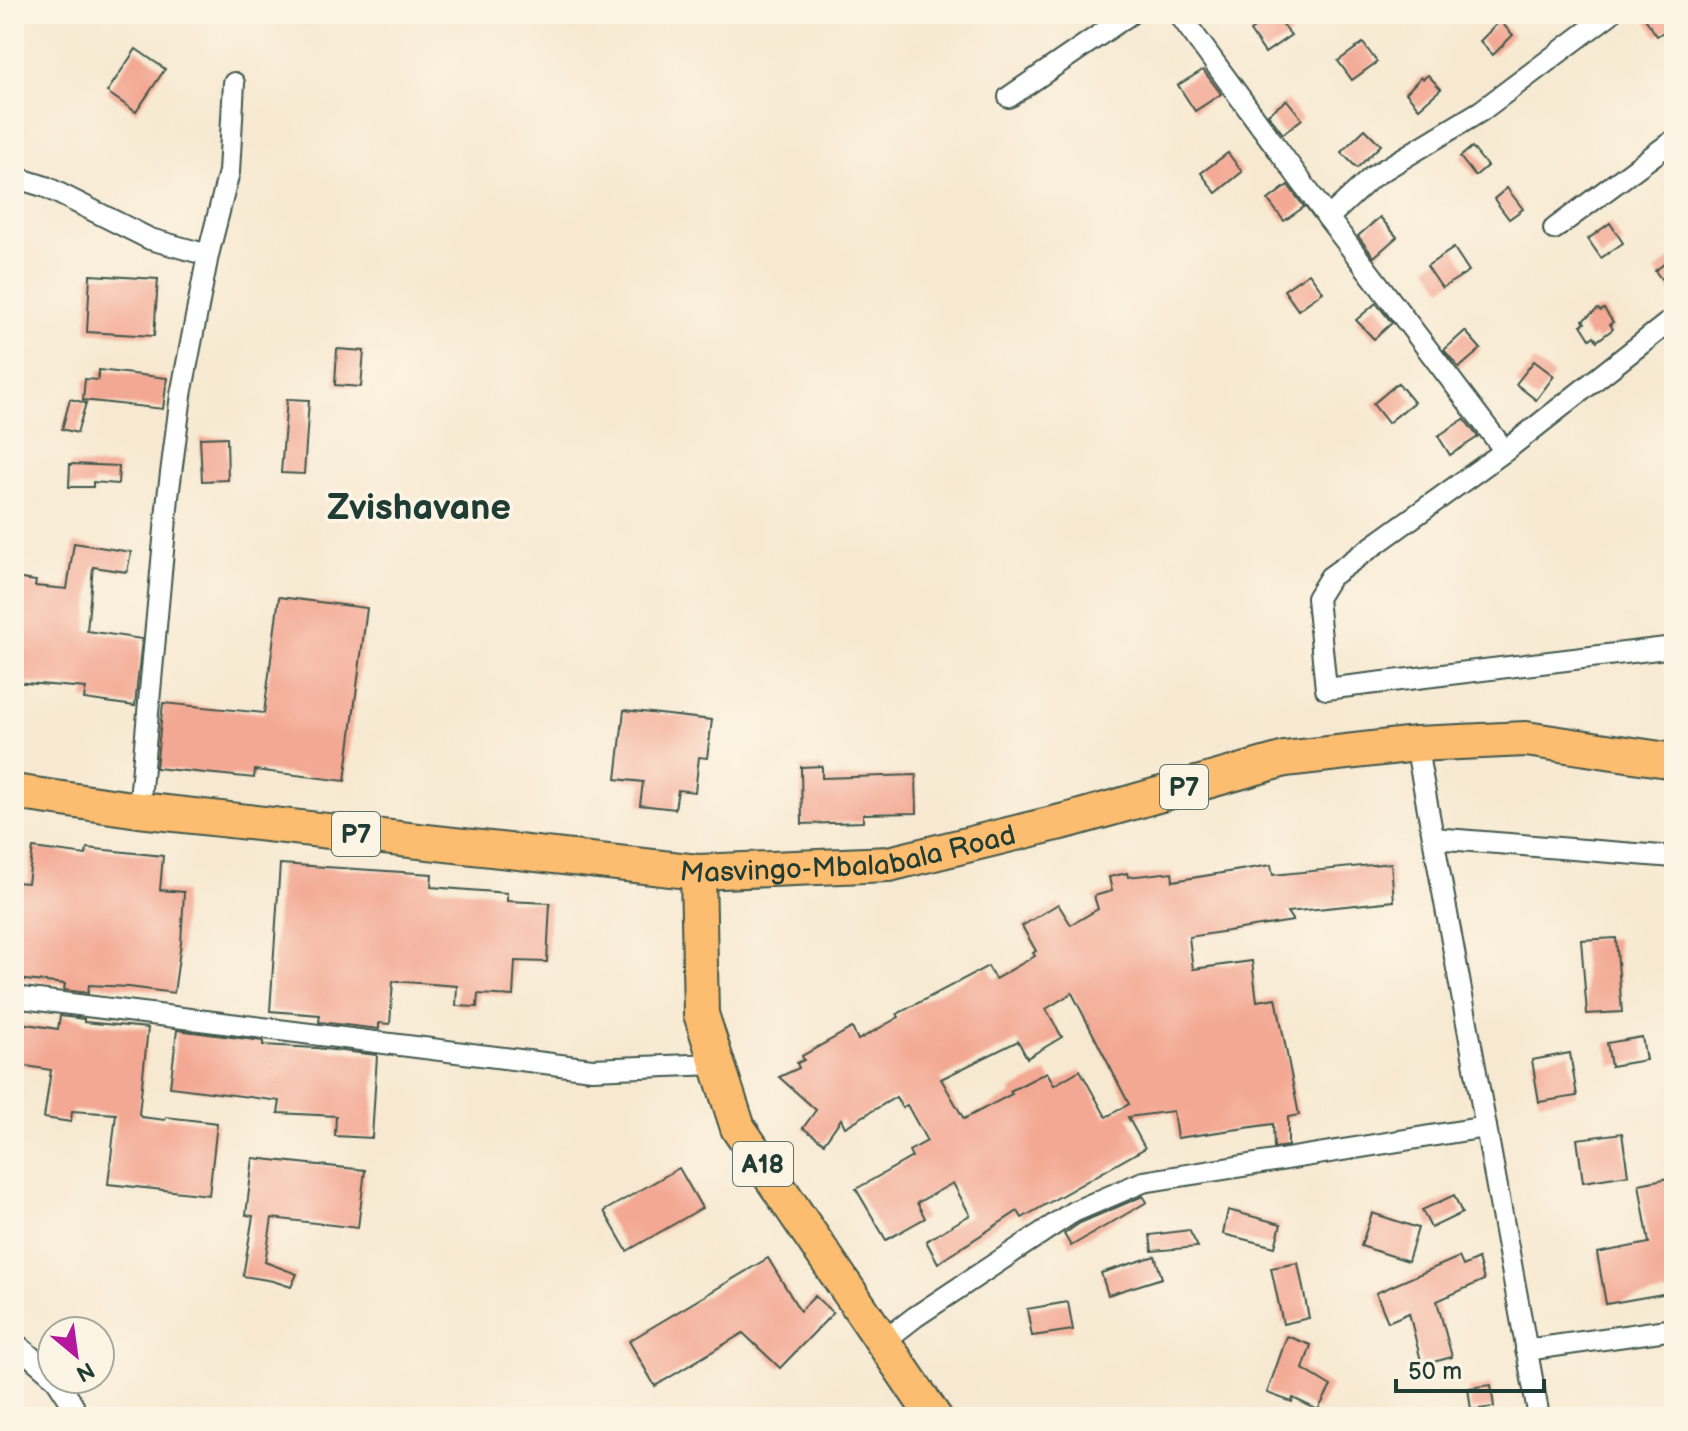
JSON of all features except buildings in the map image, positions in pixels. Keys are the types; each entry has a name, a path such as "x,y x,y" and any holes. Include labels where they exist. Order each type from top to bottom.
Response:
{"highway":[{"name":"Masvingo-Mbalabala Road","path":"14,792 139,810 698,872 889,864 1073,819 1285,759 1416,744 1526,739 1674,761"},
{"name":"A18","path":"698,872 701,1014 738,1128 934,1417"}],"street":[{"path":"1009,97 1130,14"},
{"path":"1179,14 1328,218 1505,451"},
{"path":"1328,218 1372,177 1481,111 1610,14"},
{"path":"139,810 181,395 208,255 229,172 234,83"},
{"path":"1554,229 1674,140"},
{"path":"14,177 46,187 150,239 208,255"},
{"path":"1674,318 1586,384 1505,451 1330,577 1317,598 1326,689 1674,647"},
{"path":"1416,744 1539,1417"},
{"path":"1433,838 1674,857"},
{"path":"14,997 592,1069 716,1064"},
{"path":"884,1341 1073,1212 1143,1182 1486,1127"},
{"path":"1526,1350 1674,1329"},
{"path":"14,1342 36,1361"},
{"path":"66,1395 73,1405 73,1417"}],"district":[{"name":"Zvishavane","path":"419,506"}]}
